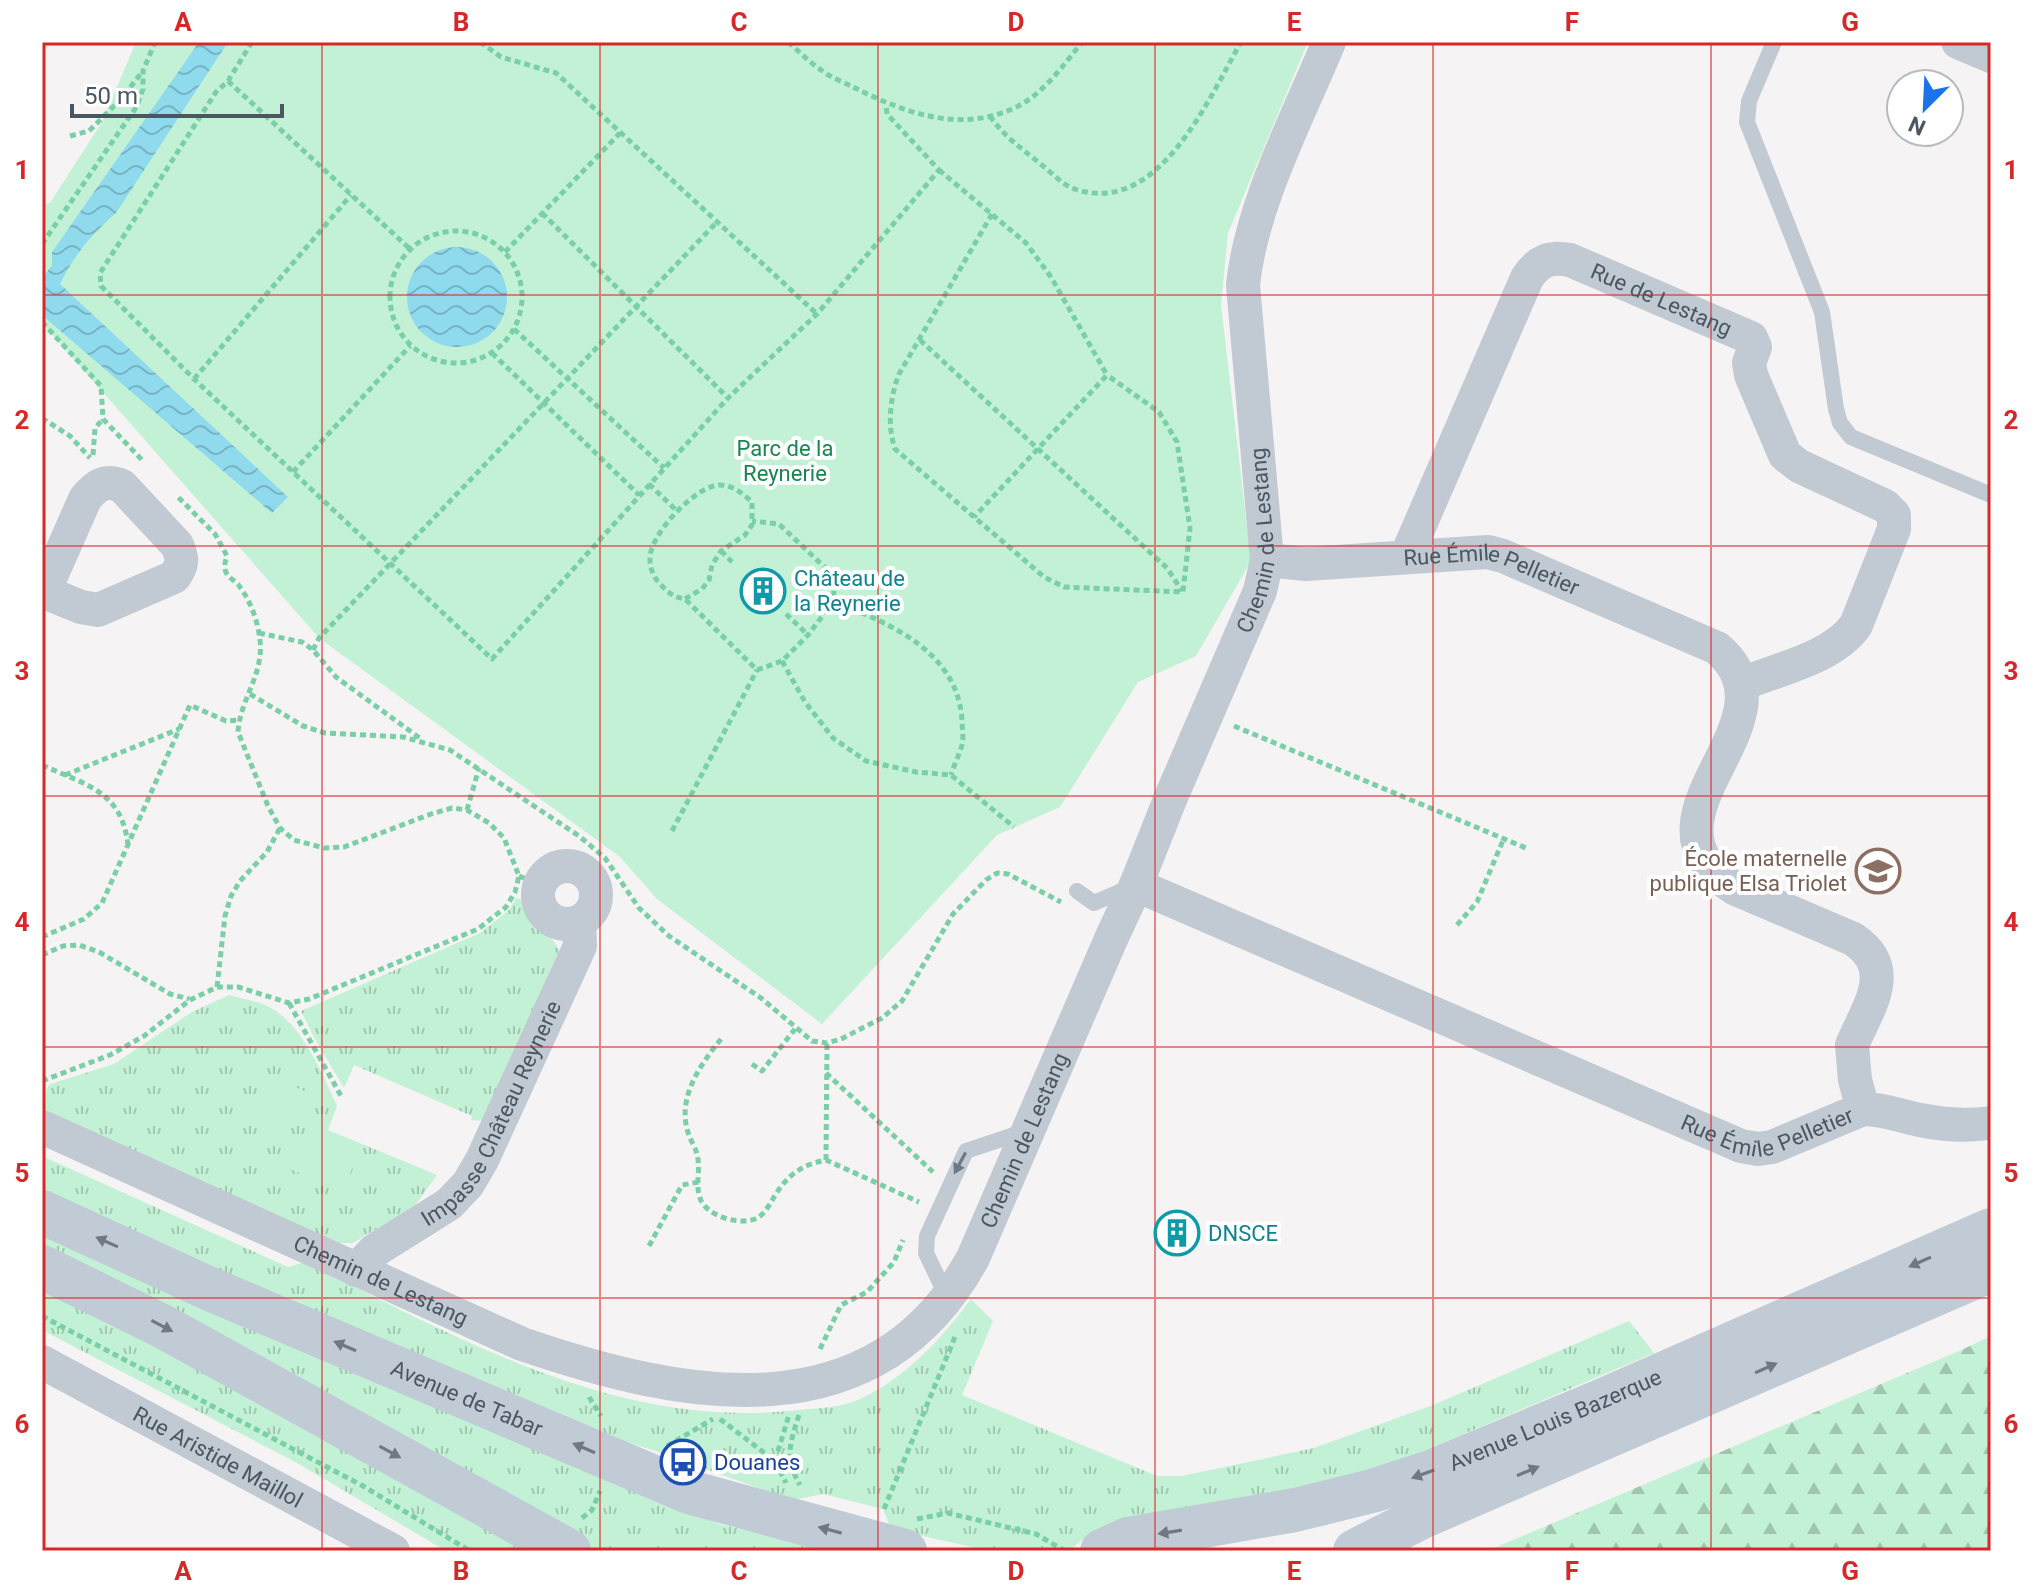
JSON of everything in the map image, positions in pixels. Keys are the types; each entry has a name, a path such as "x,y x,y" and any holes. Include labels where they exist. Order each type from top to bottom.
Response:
{"main road":[{"name":"Avenue de Tabar","path":"42,1212 210,1289 689,1492 906,1536"},
{"name":"Avenue Louis Bazerque","path":"1102,1551 1128,1539 1295,1510 1428,1473 1601,1401 1991,1230"},
{"path":"42,1267 574,1538"},
{"name":"Avenue Louis Bazerque","path":"1355,1551 1424,1516 1991,1270"}],"street":[{"name":"Chemin de Lestang","path":"42,1127 522,1344 576,1363 652,1381 692,1387 765,1391 837,1378 868,1363 925,1324 948,1299 973,1258 1260,591 1267,560 1243,285 1245,259 1251,232 1329,42"},
{"path":"1958,42 1991,56"},
{"name":"Rue de Lestang","path":"1406,557 1527,278 1535,267 1546,260 1570,260 1751,338 1755,347 1749,363 1751,375 1785,455 1799,466 1885,506 1894,515 1894,529 1856,625 1847,637 1833,648 1742,684"},
{"name":"Rue Émile Pelletier","path":"1136,885 1741,1146 1772,1147 1863,1109 1851,1055 1852,1045 1879,979 1875,959 1867,948 1853,939 1734,888 1717,877 1698,849 1697,819 1744,700 1737,669 1717,648 1503,556 1478,551 1306,564 1267,560"},
{"name":"Impasse Château Reynerie","path":"356,1270 374,1251 449,1204 477,1169 580,946 579,923 595,907 597,893 593,880 580,869 566,865 529,880"},
{"path":"529,880 540,908 551,921 567,926 579,923"},
{"path":"1863,1109 1877,1109 1940,1123 1991,1123"},
{"name":"Rue Aristide Maillol","path":"42,1362 393,1551"}],"lane":[{"path":"1774,42 1749,101 1747,122 1822,312 1840,423 1851,437 1991,495"},
{"path":"1073,897 1094,903 1136,885"},
{"path":"948,1299 926,1253 927,1236 948,1187 966,1151 1028,1130"}],"path":[{"path":"70,136 89,131 122,98 143,71 155,42"},
{"path":"252,42 228,81 216,92 100,273 101,286 194,379 492,659 728,398 817,314 939,170"},
{"path":"480,42 501,57 556,73 817,314"},
{"path":"788,42 822,71 886,104 923,116 955,121 990,116 1014,108 1040,90 1082,42"},
{"path":"990,116 999,131 1070,187 1097,194 1130,189 1163,165 1183,139 1241,42"},
{"path":"42,244 137,106 143,89 143,71"},
{"path":"228,81 410,249"},
{"path":"886,104 887,114 939,170 1026,243 1051,277 1107,375 1159,412 1177,442 1190,528 1183,592"},
{"path":"505,252 620,133"},
{"path":"194,379 351,195"},
{"path":"542,213 728,398"},
{"path":"992,214 899,374 892,393 892,438 895,449 1044,577 1064,587 1183,592"},
{"path":"313,650 319,638 716,223"},
{"path":"458,231 484,237 505,252 516,269 522,289 521,310 505,343 472,362 450,363 429,358 410,346 397,329 390,308 390,287 397,267 410,249 432,235 458,231"},
{"path":"42,322 101,386 103,419 153,471"},
{"path":"514,329 664,468"},
{"path":"920,340 1167,568 1183,592"},
{"path":"293,472 410,346"},
{"path":"492,353 639,495"},
{"path":"974,517 1107,375"},
{"path":"42,418 70,436 93,463 95,428 103,419"},
{"path":"649,484 677,511"},
{"path":"685,599 702,589 721,551 745,535 752,521 752,502 737,489 719,485 704,489 677,511 656,539 649,558 656,580 672,596 685,599 757,670"},
{"path":"42,1081 110,1055 144,1036 190,1000 217,987 238,987 289,1003 309,999 478,929 506,907 515,892 529,880 504,838 489,823 467,810 452,808 431,814 344,847 309,846 294,840 280,828 238,732 239,720 260,663 255,615 239,585 227,575 224,564 227,556 215,534 174,492"},
{"path":"672,831 757,670 782,661 808,635 833,602 835,577 779,524 752,521"},
{"path":"721,551 732,562"},
{"path":"833,602 877,618 917,641 956,688 963,743 951,775"},
{"path":"786,614 808,635"},
{"path":"259,633 302,642 336,677 422,740"},
{"path":"782,661 805,702 833,738 866,761 916,772 951,775 1014,827"},
{"path":"250,694 303,726 325,733 378,734 422,740 450,750 579,836 605,858 639,908 669,936 761,998 812,1041 827,1043 841,1039 882,1018 902,1001 953,914 997,873 1008,874 1055,900 1073,897"},
{"path":"42,937 92,914 109,891 190,705 226,721 239,720"},
{"path":"1207,715 1526,848"},
{"path":"65,775 179,729"},
{"path":"42,765 108,797 119,810 126,827 128,846"},
{"path":"467,810 479,768"},
{"path":"217,987 225,916 231,896 240,881 267,852 280,828"},
{"path":"1457,925 1477,902 1504,838"},
{"path":"42,955 63,946 79,945 99,952 170,994 190,1000"},
{"path":"289,1003 341,1096"},
{"path":"752,1064 762,1071 795,1029"},
{"path":"721,1039 698,1068 685,1118 700,1166 700,1199 708,1209 719,1216 748,1221 760,1216 784,1181 796,1170 826,1160 938,1211"},
{"path":"826,1160 827,1043"},
{"path":"826,1073 948,1187"},
{"path":"649,1246 682,1185 699,1182"},
{"path":"914,1214 919,1202"},
{"path":"775,1461 792,1408 841,1305 867,1292 894,1262 904,1238"},
{"path":"882,1512 963,1319 948,1299"},
{"path":"42,1316 363,1486 470,1551"},
{"path":"576,1363 584,1390 606,1423"},
{"path":"801,1487 793,1473 788,1452 805,1384"},
{"path":"662,1449 716,1417 775,1461 788,1487"},
{"path":"574,1538 604,1483"},
{"path":"906,1536 948,1513 1036,1534 1065,1551"}],"green space":[{"name":"Parc de la Reynerie","path":"136,42 1308,42 1228,233 1221,305 1251,561 1196,656 1138,682 1060,807 997,835 822,1024 657,899 620,857 319,638 42,323 42,204 50,203 102,122"},
{"path":"516,898 523,900 535,925 551,937 559,950 485,1121 471,1120 472,1116 354,1065 344,1088 301,1011 480,933 509,910"},
{"path":"229,995 271,1008 302,1038 337,1106 328,1130 437,1175 414,1207 353,1243 336,1243 42,1109 42,1096 50,1084 114,1064 192,1012"},
{"path":"276,1079 316,1096 307,1118 286,1110 277,1130 258,1122"},
{"path":"307,1131 359,1153 342,1192 290,1169"},
{"path":"42,1156 288,1267 305,1262 478,1347 599,1391 661,1405 724,1413 789,1411 852,1402 877,1390 908,1368 948,1328 971,1299 993,1321 962,1395 1157,1476 1182,1476 1314,1448 1433,1405 1629,1321 1654,1353 1365,1476 1114,1522 1069,1551 990,1551 891,1529 883,1509 823,1494 792,1500 653,1450 593,1433 166,1248 42,1189"},
{"path":"42,1226 572,1465 719,1524 837,1551 599,1551 42,1253"},
{"path":"42,1285 534,1551 446,1551 299,1464 42,1330"},
{"path":"1991,1336 1991,1551 1487,1551 1959,1351"}],"water":[{"path":"199,42 228,42 116,213 84,246 60,284 288,497 272,513 42,315 42,279 52,265 52,252"},
{"path":"457,247 476,251 492,262 503,278 507,297 503,316 492,332 476,343 457,347 438,343 422,332 411,316 407,297 411,278 422,262 438,251"}],"place":[{"name":"Château de la Reynerie","path":"763,591"},
{"name":"École maternelle publique Elsa Triolet","path":"1878,871"},
{"name":"DNSCE","path":"1177,1233"},
{"name":"Douanes","path":"683,1462"}]}
